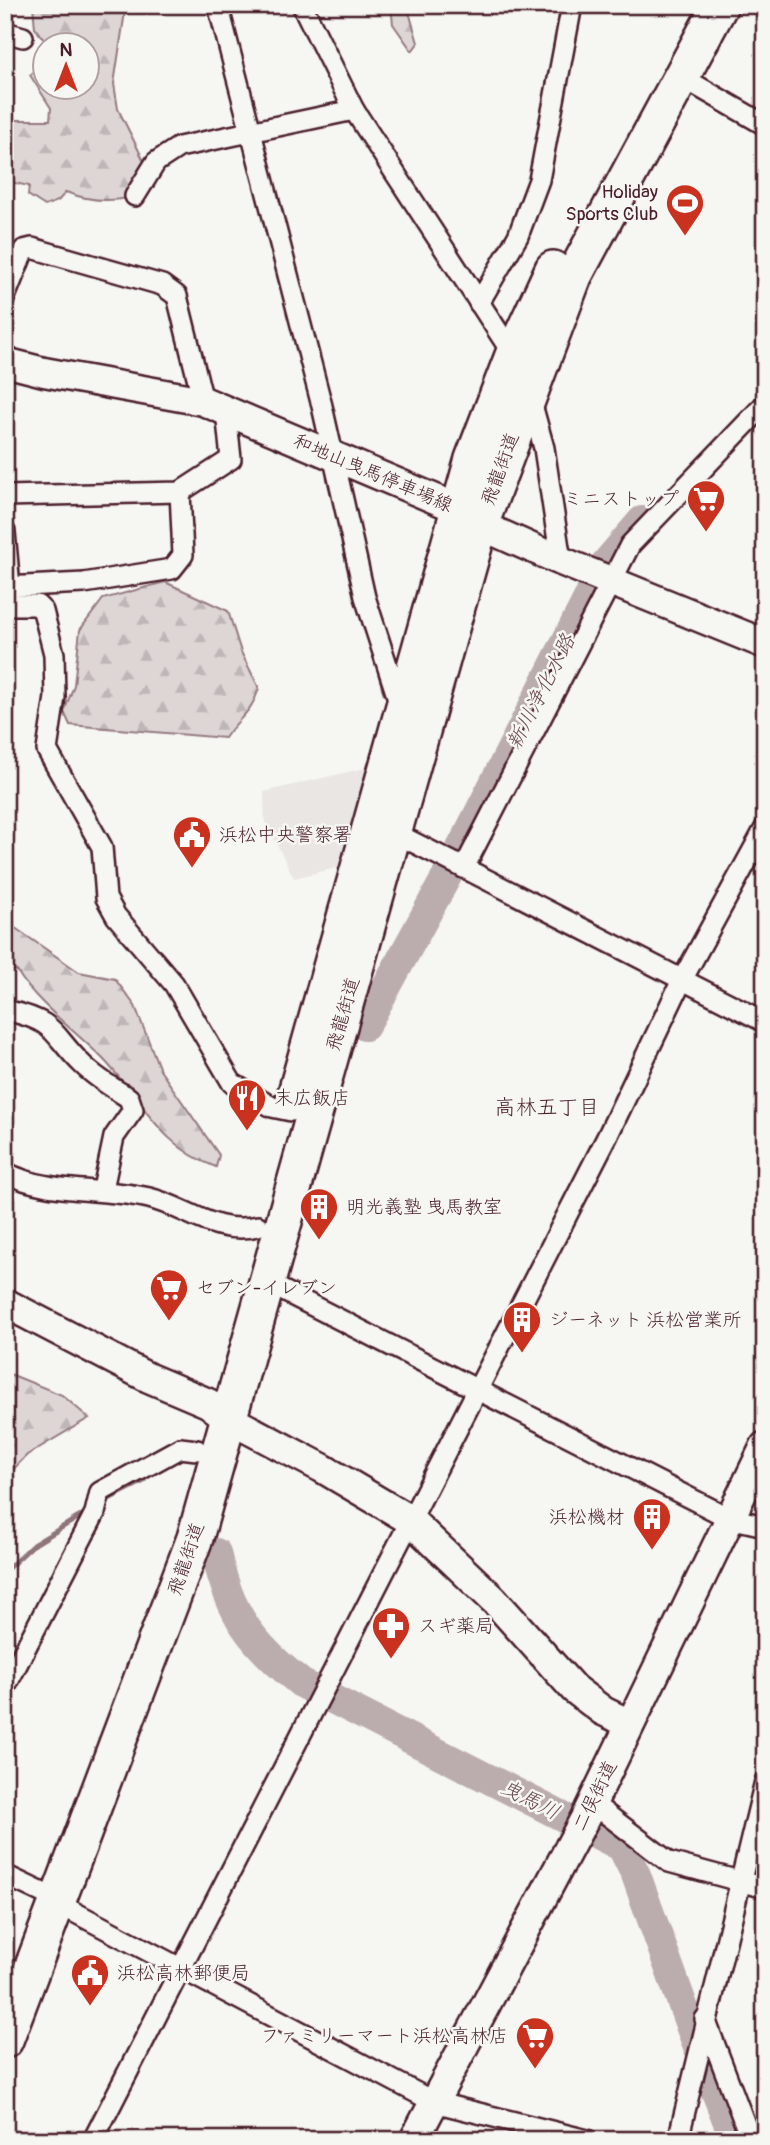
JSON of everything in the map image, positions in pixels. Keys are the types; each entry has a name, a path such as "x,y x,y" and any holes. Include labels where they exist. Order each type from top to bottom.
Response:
{"highway":[{"name":"飛龍街道","path":"5,2040 150,1611 197,1450 218,1411 266,1282 383,827 469,517 473,460 514,353 605,163 693,5"},
{"name":"飛龍街道","path":"5,1999 51,1898 191,1549 258,1226 290,1111 383,827 402,711 469,517 528,392 574,276 720,5"}],"street":[{"path":"218,5 322,406 365,597 402,711"},
{"path":"302,5 354,110 514,353 544,448 561,561"},
{"path":"479,303 518,236 539,180 572,5"},
{"path":"680,76 765,125"},
{"path":"135,196 156,162 179,147 193,142 251,134 354,110"},
{"path":"5,297 24,250 32,248 162,285 177,296 231,459 180,492 5,496"},
{"name":"和地山曳馬停車場線","path":"5,362 215,406 469,517 561,561 765,644"},
{"path":"464,868 603,577 630,545 765,404"},
{"path":"7,593 172,569 183,555 180,492"},
{"path":"5,533 7,593"},
{"path":"7,593 37,605 43,611 54,654 55,686 47,750 102,847 106,898 116,916 174,984 232,1083 272,1107 290,1111"},
{"path":"383,827 765,1022"},
{"path":"93,2140 601,1149 682,979 765,828"},
{"path":"5,1014 9,1011 36,1017 52,1028 93,1074 129,1098 132,1110 114,1137 103,1189"},
{"path":"5,1172 25,1183 103,1189 152,1199 197,1220 219,1226 258,1226"},
{"path":"266,1282 729,1518 765,1526"},
{"path":"5,1303 218,1411 410,1520 494,1600 574,1689 603,1711 630,1724"},
{"name":"二俣街道","path":"414,2140 584,1819 765,1446"},
{"path":"5,1688 95,1513 100,1492 180,1448 197,1450"},
{"path":"678,2140 704,2022 765,1781"},
{"path":"584,1819 668,1862 765,1888"},
{"path":"5,1875 435,2102 587,2140"},
{"path":"704,2022 751,2140"}],"shaded area":[{"path":"369,767 339,867 294,878 265,821 264,792"}],"green space":[{"path":"33,5 126,5 114,84 118,109 146,165 128,198 97,200 66,192 58,201 45,206 28,195 29,186 5,181 5,120 50,120 51,108 47,102 102,102 102,32 38,32 35,28"},
{"path":"391,5 407,5 418,43 412,51 393,24"},
{"path":"165,582 228,611 241,652 259,688 248,710 225,738 70,725 64,712 74,685 80,630 103,599"},
{"path":"5,921 79,972 115,979 135,1006 160,1070 219,1155 216,1167 197,1158 166,1135 104,1060 35,995 17,971 5,969"},
{"path":"5,1372 62,1395 89,1418 27,1455 5,1478"}],"waterway":[{"path":"279,277 301,358"},
{"name":"新川浄化水路","path":"365,1026 448,874 606,563 642,521"},
{"path":"380,674 385,693"},
{"path":"103,1502 144,1481"},
{"path":"5,1571 33,1545 89,1511"},
{"name":"曳馬川","path":"216,1553 228,1594 245,1626 269,1655 301,1683 622,1847 636,1875 692,2031 735,2140"}],"place":[{"name":"Holiday Sports Club","path":"685,237"},
{"name":"ミニストップ","path":"706,533"},
{"name":"浜松中央警察署","path":"192,869"},
{"name":"末広飯店","path":"247,1132"},
{"name":"明光義塾 曳馬教室","path":"319,1241"},
{"name":"セブン-イレブン","path":"169,1322"},
{"name":"ジーネット 浜松営業所","path":"522,1354"},
{"name":"浜松機材","path":"652,1551"},
{"name":"スギ薬局","path":"391,1660"},
{"name":"浜松高林郵便局","path":"90,2007"},
{"name":"ファミリーマート浜松高林店","path":"535,2070"}],"district":[{"name":"高林五丁目","path":"547,1107"}]}
